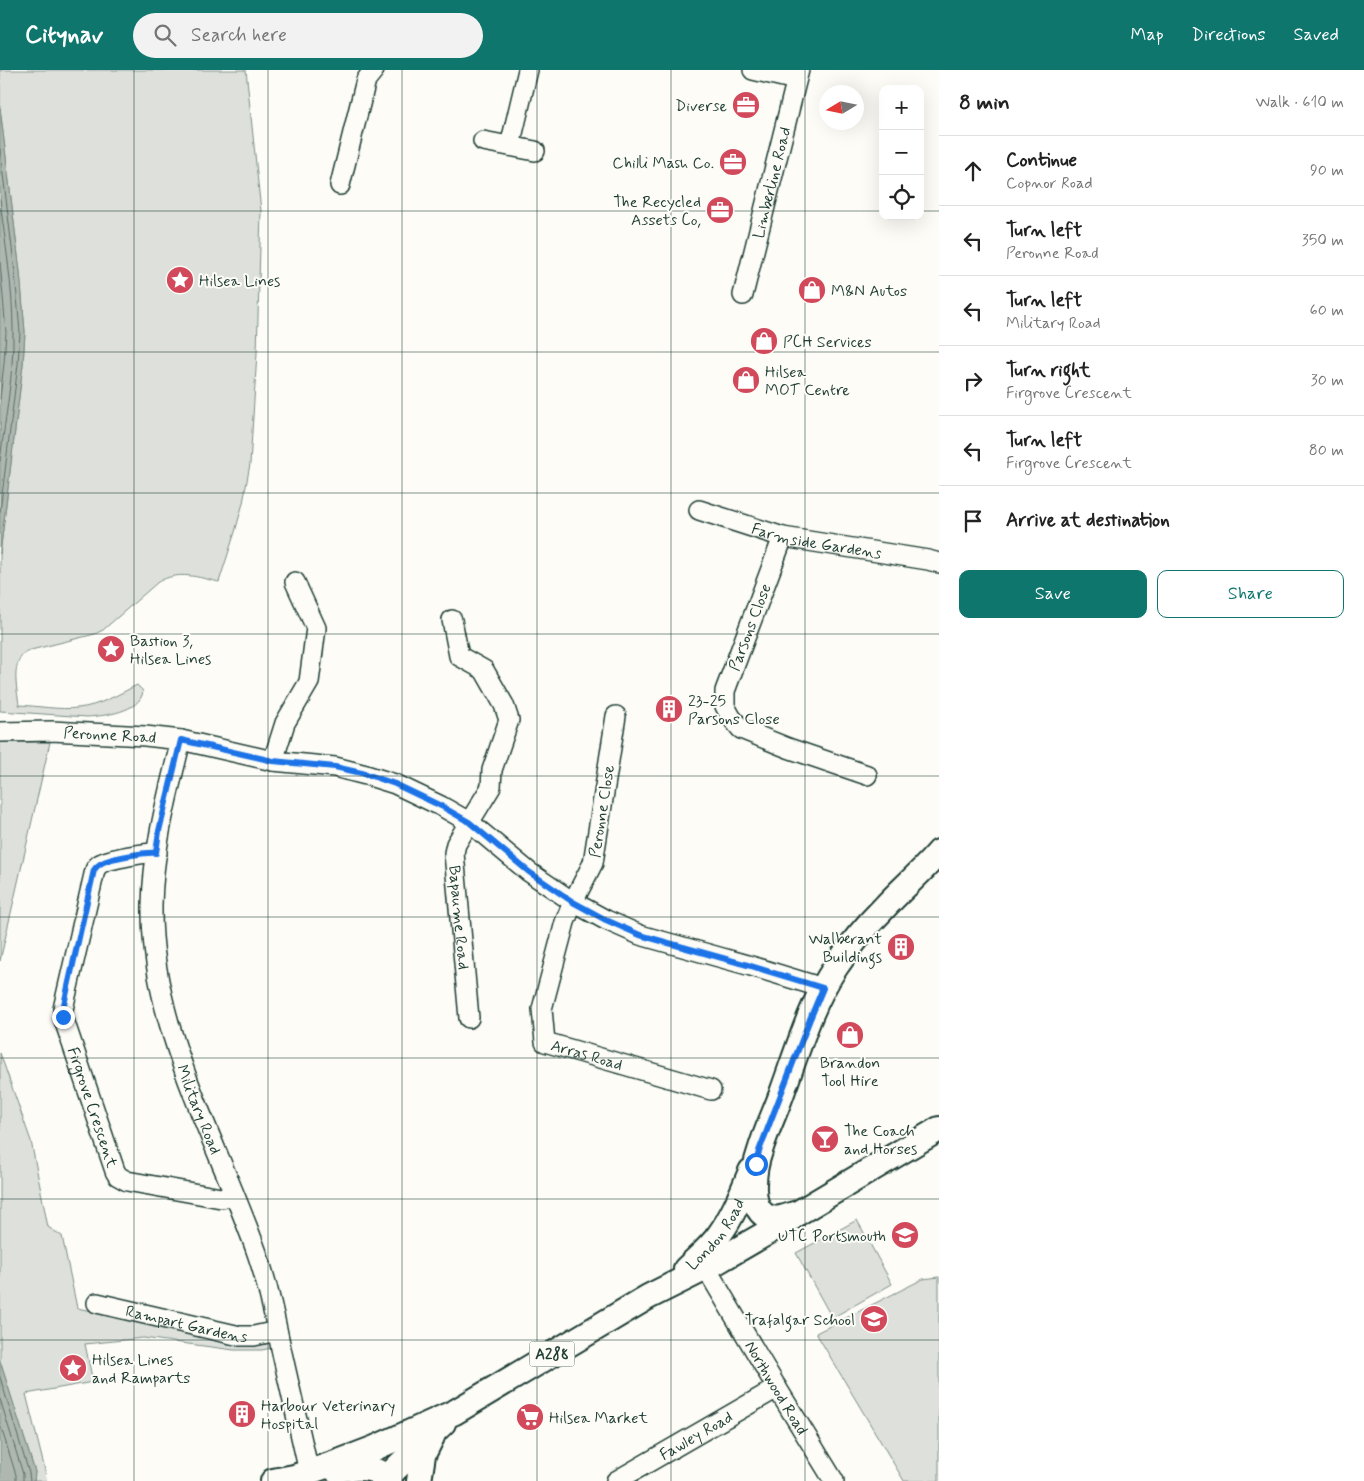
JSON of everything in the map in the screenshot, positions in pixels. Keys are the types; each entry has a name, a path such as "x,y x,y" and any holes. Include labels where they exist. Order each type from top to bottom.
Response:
{"main road":[{"path":"934,860 883,909 855,940 823,988 759,1151 754,1185 754,1194 758,1207 765,1215 774,1218 798,1212 939,1129"},
{"name":"London Road","path":"648,1297 681,1273 718,1237 734,1210 759,1151"},
{"name":"London Road","path":"292,1476 375,1448 455,1412 648,1297 706,1268 789,1220 798,1212"},
{"name":"London Road","path":"387,1480 455,1412"},
{"name":"London Road","path":"419,1481 426,1448 432,1437 455,1412"},
{"path":"292,1476 358,1468 379,1472 387,1480"}],"street":[{"path":"340,185 366,80 374,70"},
{"path":"510,146 528,70"},
{"path":"753,70 798,75"},
{"name":"Limberline Road","path":"743,294 798,75"},
{"path":"483,140 535,151"},
{"name":"Farmside Gardens","path":"699,510 784,537 939,563"},
{"name":"Parsons Close","path":"784,537 725,691 725,706 741,729 788,748 867,775"},
{"path":"273,761 285,723 309,682 315,637 316,628 295,582"},
{"name":"Bapaume Road","path":"452,620 459,656 484,670 504,705 509,720 492,770 491,787 456,844 454,853 469,1018"},
{"name":"Peronne Close","path":"573,902 593,863 616,716"},
{"name":"Peronne Road","path":"0,732 52,731 181,740 273,761 335,767 366,774 395,784 469,822 529,872 573,902 606,920 640,935 823,988"},
{"name":"Military Road","path":"181,740 159,831 156,853 153,882 155,953 164,1005 190,1085 264,1273 278,1331 292,1476"},
{"name":"Firgrove Crescent","path":"156,853 105,861 94,870 63,1009 63,1017 118,1176 127,1182 221,1198 234,1196"},
{"name":"Arras Road","path":"573,902 565,922 542,1009 545,1042 711,1090"},
{"name":"Northwood Road","path":"706,1268 776,1388 834,1481"},
{"name":"Rampart Gardens","path":"97,1303 240,1336 254,1336 278,1331"},
{"name":"Fawley Road","path":"616,1481 776,1388"}],"shaded area":[{"path":"0,70 246,70 261,211 257,353 250,464 243,503 219,582 181,575 166,578 158,582 103,630 95,634 27,651 18,662 16,669 19,705 78,708 101,702 137,685 143,691 141,698 136,704 111,714 87,717 0,711 0,554 23,364 25,332 20,272 0,108"},
{"path":"50,742 0,961 0,743"},
{"path":"0,1053 31,1141 48,1227 62,1236 77,1308 244,1342 273,1338 276,1347 262,1350 234,1350 143,1338 85,1344 93,1382 26,1394 46,1481 34,1481 35,1472 0,1361"},
{"path":"857,1220 892,1284 832,1318 796,1253"},
{"path":"939,1277 939,1481 904,1481 816,1333 923,1279"}],"water":[{"path":"0,108 20,272 25,332 23,364 0,554"},
{"path":"0,1361 35,1472 34,1481 0,1481"}],"place":[{"name":"Diverse","path":"746,105"},
{"name":"Chilli Mash Co.","path":"733,162"},
{"name":"The Recycled Assets Co,","path":"720,210"},
{"name":"Hilsea Lines","path":"180,280"},
{"name":"M&N Autos","path":"812,290"},
{"name":"PCH Services","path":"764,341"},
{"name":"Hilsea MOT Centre","path":"746,380"},
{"name":"Bastion 3, Hilsea Lines","path":"111,649"},
{"name":"23-25 Parsons Close","path":"669,709"},
{"name":"Walberant Buildings","path":"901,947"},
{"name":"Brandon Tool Hire","path":"850,1035"},
{"name":"The Coach and Horses","path":"825,1139"},
{"name":"UTC Portsmouth","path":"905,1235"},
{"name":"Trafalgar School","path":"874,1319"},
{"name":"Hilsea Lines and Ramparts","path":"73,1368"},
{"name":"Harbour Veterinary Hospital","path":"242,1414"},
{"name":"Hilsea Market","path":"530,1417"}],"route":[{"path":"63,1017 63,1009 94,870 100,863 105,861 156,853 159,831 181,740 273,761 335,767 366,774 395,784 441,806 469,822 529,872 573,902 606,920 640,935 823,988 759,1151 756,1164"}]}
